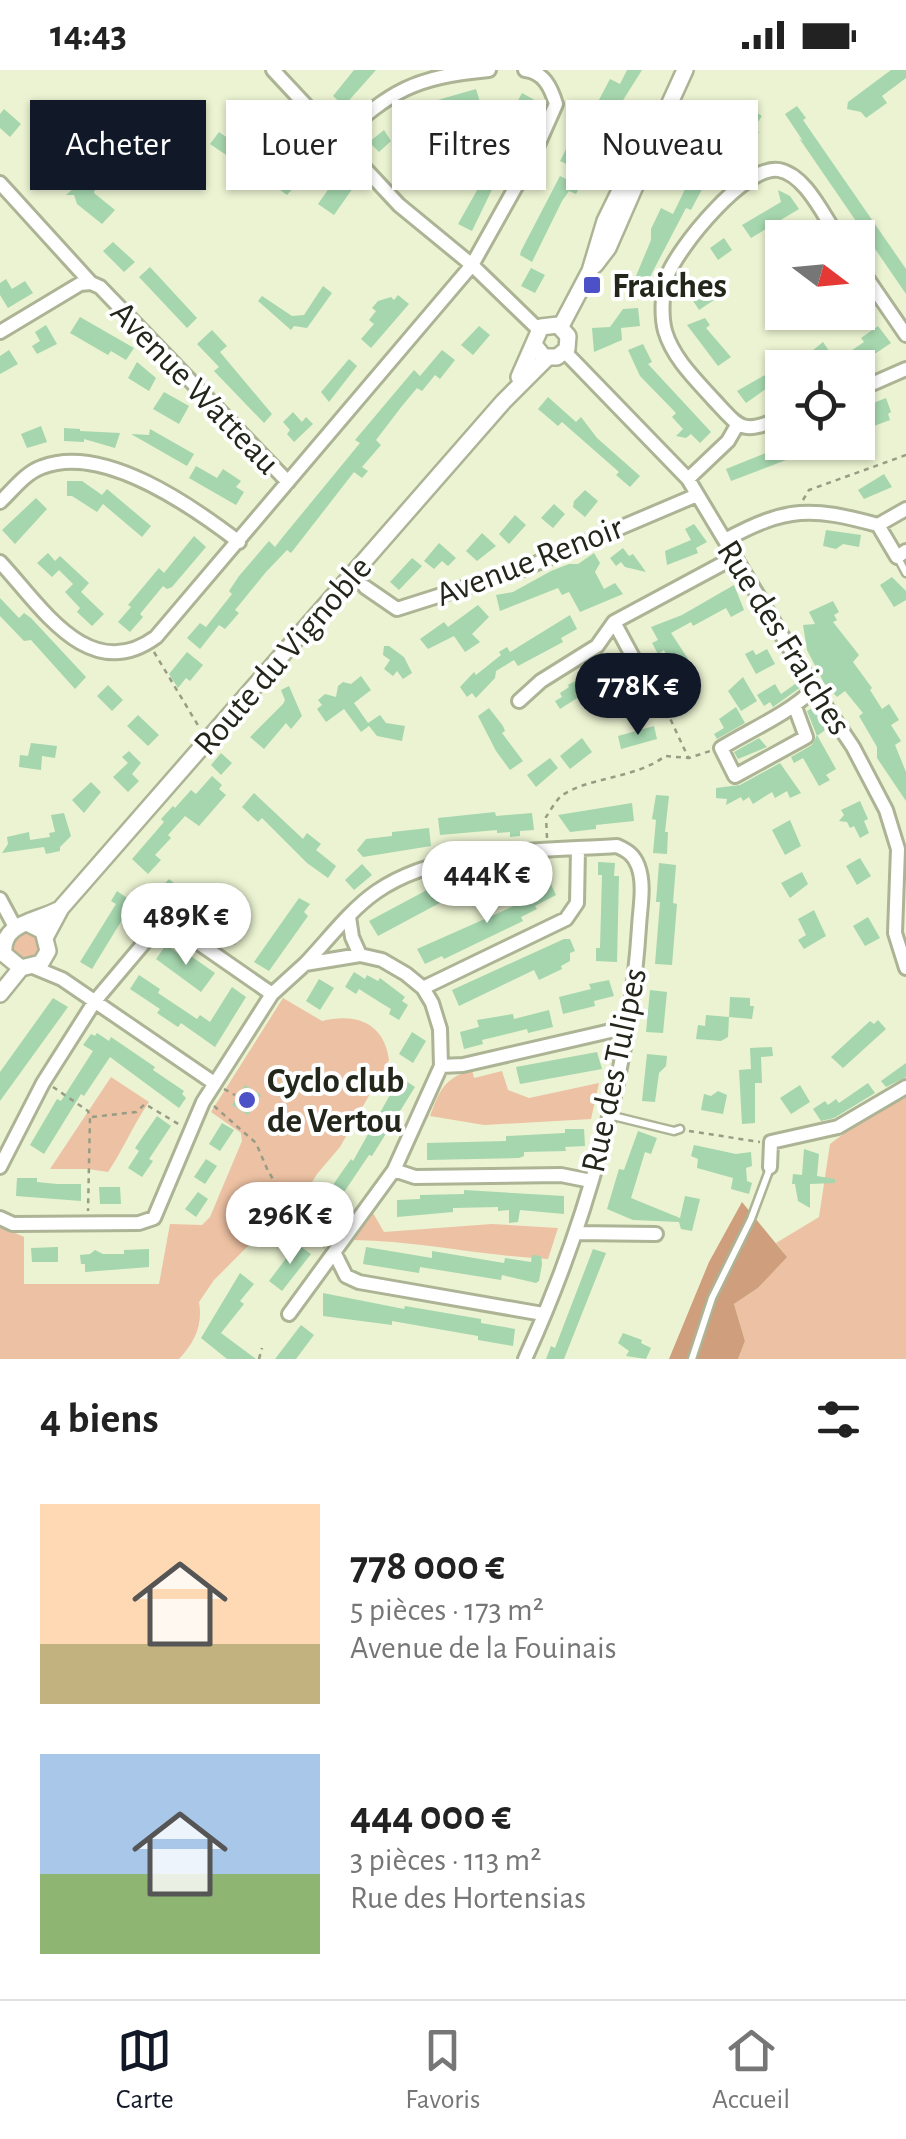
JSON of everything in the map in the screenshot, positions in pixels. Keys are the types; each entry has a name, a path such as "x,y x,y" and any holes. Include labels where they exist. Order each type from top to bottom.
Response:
{"street":[{"path":"273,70 301,100"},
{"path":"285,82 295,70"},
{"path":"372,111 397,91 444,74 489,70"},
{"name":"Avenue Watteau","path":"148,643 162,632 472,266 556,104 550,85 534,71 526,70"},
{"path":"561,326 590,271 605,222 636,158 685,70"},
{"path":"765,425 753,430 736,426 673,350 664,329 667,278 680,251 726,200 749,180 773,169 792,176 803,186 826,220"},
{"path":"372,177 538,329"},
{"path":"0,182 90,283"},
{"name":"Avenue Watteau","path":"0,332 80,284 100,287 288,482"},
{"path":"875,290 906,335"},
{"path":"551,323 561,326 568,336 565,352 557,358 547,358 534,346 538,329 551,323"},
{"name":"Route du Vignoble","path":"503,402 534,346"},
{"name":"Rue des Fraiches","path":"565,352 688,479 814,689 834,714 886,810 898,860 895,933 906,968"},
{"name":"Route du Vignoble","path":"46,936 61,908 503,402 547,358"},
{"path":"875,382 906,368"},
{"path":"688,479 728,441 736,426"},
{"path":"0,502 40,468 98,464 143,481 239,542"},
{"name":"Avenue Renoir","path":"365,587 396,609 523,569 697,494"},
{"path":"878,525 906,509"},
{"path":"725,540 800,511 828,512 878,525 902,554"},
{"path":"519,701 541,680 597,646 614,622 735,558"},
{"path":"0,562 75,642 95,651 124,654 148,643"},
{"path":"614,622 642,674 645,700"},
{"path":"795,707 806,737 735,776 721,748 779,712 795,707 814,689"},
{"name":"Rue des Tulipes","path":"88,1223 139,1223 154,1218 214,1082 272,994 374,893 423,868 459,859 618,846 630,852 642,878 628,1027 575,1233 525,1359"},
{"path":"423,988 566,919 577,902 578,849"},
{"path":"0,899 22,925 46,936 48,946 0,994"},
{"name":"Route du Vignoble","path":"22,925 61,908"},
{"path":"349,916 360,956"},
{"path":"22,925 6,936 3,959 33,964 62,979 214,1082"},
{"path":"0,1167 43,1082 96,1001 154,930 168,925 177,928 272,994"},
{"path":"288,1314 394,1170 441,1066 440,1029 423,988 382,960 360,956 305,964"},
{"path":"441,1066 463,1065 628,1027"},
{"path":"770,1166 771,1142 838,1127 906,1087"},
{"path":"394,1170 415,1177 561,1175 590,1180"},
{"path":"0,1218 13,1224 88,1223"},
{"path":"575,1233 656,1234"},
{"path":"337,1248 346,1276 359,1282 543,1314"}],"lane":[{"path":"902,554 906,573"},
{"path":"607,1115 674,1131 680,1129"},
{"path":"692,1359 712,1298 750,1220 770,1166"}],"path":[{"path":"800,511 809,490 906,455"},
{"path":"148,643 209,740"},
{"path":"645,700 668,714 689,758"},
{"path":"548,850 546,817 560,796 651,767 664,756 689,758 721,748"},
{"path":"43,1082 90,1117 88,1223"},
{"path":"204,1102 214,1106 256,1143 303,1227 325,1234 337,1248"},
{"path":"90,1117 136,1112 145,1104 191,1129"},
{"path":"680,1129 771,1142"},
{"path":"259,1359 262,1348"}],"shaded area":[{"path":"25,933 35,937 39,947 35,957 25,961 15,957 11,947 15,937"},
{"path":"283,998 322,1021 346,1018 366,1023 381,1037 389,1060 340,1147 299,1203 303,1221 311,1226 339,1229 324,1249 318,1239 258,1236 214,1280 199,1302 197,1333 179,1359 0,1359 0,1226 24,1237 24,1284 159,1284 170,1224 202,1225 210,1217 242,1141 241,1133 211,1112"},
{"path":"472,1070 474,1078 502,1071 508,1090 529,1098 599,1083 591,1119 484,1125 430,1116 444,1087"},
{"path":"111,1077 149,1102 108,1172 50,1169"},
{"path":"906,1087 906,1359 738,1359 745,1341 734,1304 758,1288 786,1256 776,1243 819,1217 830,1144"},
{"path":"742,1202 787,1257 758,1288 734,1304 745,1341 738,1359 669,1359 709,1262"},
{"path":"373,1213 384,1232 492,1224 558,1228 548,1259 354,1240"}],"building":[{"path":"354,70 376,70 349,100 333,96"},
{"path":"627,70 642,70 623,100 599,100 610,79 620,84"},
{"path":"891,70 906,70 906,78 882,96 887,103 866,118 861,112 847,109 848,102"},
{"path":"476,89 479,100 439,100"},
{"path":"797,106 872,220 855,220 785,114"},
{"path":"4,109 21,124 10,137 0,128"},
{"path":"384,130 391,141 379,152 372,140"},
{"path":"219,132 226,137 226,155 210,144"},
{"path":"560,176 566,179 566,190 578,190 576,194 569,191 562,201 532,262 520,255"},
{"path":"72,190 95,190 115,210 102,224 77,204 74,195 66,195"},
{"path":"328,190 352,190 334,215 318,204"},
{"path":"477,190 492,190 472,231 458,224"},
{"path":"685,190 702,190 691,210 686,208 645,293 640,297 629,293 661,208 673,214"},
{"path":"778,190 790,196 799,209 781,220 765,220 765,230 751,238 742,225 781,202"},
{"path":"875,224 906,269 906,294 875,249"},
{"path":"724,238 732,250 718,260 710,248"},
{"path":"113,242 135,262 124,272 103,251"},
{"path":"150,267 197,318 187,328 139,277"},
{"path":"531,268 545,275 535,293 521,286"},
{"path":"6,279 12,289 25,281 33,293 8,308 0,295 0,283"},
{"path":"697,279 706,292 711,288 717,298 699,310 685,288"},
{"path":"323,286 332,293 307,328 294,326 291,330 258,301 262,296 292,316 304,315"},
{"path":"398,295 409,304 371,348 361,339 374,324 369,320 376,311 372,308 378,301 391,297 394,300"},
{"path":"638,308 640,326 621,328 622,340 594,352 592,328 610,327 623,309"},
{"path":"80,317 134,348 126,360 111,351 108,355 70,333"},
{"path":"705,318 710,325 706,328 731,357 718,366 687,325"},
{"path":"46,325 57,344 37,354 32,346 40,341 35,332"},
{"path":"479,326 490,335 473,355 461,345"},
{"path":"878,326 891,343 875,354 875,350 852,350 864,342 861,338"},
{"path":"212,330 227,346 220,352 272,414 264,423 214,371 219,367 197,344"},
{"path":"643,344 652,362 648,364 711,432 700,443 691,434 686,438 676,436 683,429 672,417 676,413 640,376 628,350"},
{"path":"9,350 18,364 0,374 0,356"},
{"path":"442,350 455,360 440,379 435,375 402,406 376,440 381,445 362,467 368,471 362,478 354,472 291,553 287,550 266,572 225,629 219,625 200,649 187,638 200,623 206,627 232,594 229,591 239,576 269,541 275,547 360,443 355,440 414,370 420,376"},
{"path":"349,359 357,366 329,402 321,392"},
{"path":"137,362 156,378 149,391 128,378"},
{"path":"765,375 765,390 746,403 737,391"},
{"path":"164,392 189,406 179,424 153,409"},
{"path":"548,397 576,422 581,417 597,438 640,476 630,487 616,475 619,472 562,422 558,426 538,409"},
{"path":"886,398 891,412 890,420 875,426 875,402"},
{"path":"293,412 302,422 306,417 313,424 294,442 283,422"},
{"path":"41,426 47,442 27,448 21,434"},
{"path":"64,428 120,433 115,448 84,439 64,441"},
{"path":"150,429 194,454 187,466 131,434 149,435"},
{"path":"765,453 765,460 786,460 731,481 726,469"},
{"path":"196,466 217,478 223,469 241,481 236,487 244,492 236,505 189,478"},
{"path":"884,474 892,487 864,499 858,490"},
{"path":"67,481 82,481 102,495 107,489 151,526 142,537 103,504 97,512 67,496"},
{"path":"585,490 598,501 585,517 573,507"},
{"path":"36,498 47,509 15,544 2,530"},
{"path":"554,504 565,514 553,528 541,518"},
{"path":"515,515 526,525 509,544 499,534"},
{"path":"694,524 707,542 696,548 698,553 667,565 665,551 691,540 685,529"},
{"path":"826,530 861,535 859,547 823,546"},
{"path":"482,533 496,546 477,561 466,551"},
{"path":"194,536 206,547 172,587 163,586 130,632 118,622 131,607 128,605 159,568 164,573"},
{"path":"439,543 456,558 448,566 442,561 434,569 424,561"},
{"path":"623,548 629,556 633,554 646,572 625,567 621,562 616,566 610,558"},
{"path":"48,553 55,561 60,556 89,583 81,592 104,614 92,626 77,612 80,608 65,592 73,584 59,570 52,577 37,563"},
{"path":"594,553 600,563 595,572 604,589 615,583 623,594 580,612 569,592 562,595 558,588 500,611 496,595 513,592"},
{"path":"412,558 422,566 399,590 390,582"},
{"path":"892,577 906,591 906,600 894,607 880,585"},
{"path":"734,585 744,610 731,617 726,608 671,633 698,674 680,684 664,650 658,654 652,643 658,640 651,627 682,615"},
{"path":"0,598 19,618 24,613 31,618 86,677 75,689 31,640 24,641 0,616"},
{"path":"833,601 839,612 833,622 859,655 853,662 882,709 889,704 899,720 891,725 901,741 895,745 906,772 906,801 877,758 877,747 859,716 863,713 845,691 837,697 824,683 807,650 803,625 815,624 809,612"},
{"path":"478,605 489,617 472,634 480,642 465,652 454,636 428,649 420,639 444,622 448,627"},
{"path":"570,615 577,629 561,638 563,642 518,666 514,660 496,671 495,678 476,698 472,693 467,697 460,687 474,672 476,675 501,655 499,652 507,647 510,652"},
{"path":"384,646 404,657 412,673 403,679 397,671 393,676 384,669 390,660 383,655"},
{"path":"767,649 775,664 756,674 745,654 753,650 756,655"},
{"path":"187,652 203,665 178,688 169,674"},
{"path":"611,667 622,681 599,691 596,686 560,709 555,701 568,685 599,668 602,673"},
{"path":"361,676 371,690 354,703 368,723 380,715 386,723 405,726 402,741 377,736 369,726 361,732 344,709 326,722 317,709 322,705 318,700 325,694 336,697 338,686 343,682 351,684"},
{"path":"743,677 757,701 741,711 728,691"},
{"path":"798,682 801,687 773,707 770,702 764,706 757,695 775,684 781,694"},
{"path":"108,685 123,700 112,711 97,696"},
{"path":"289,686 302,716 291,729 286,723 264,749 250,737 283,704 281,690"},
{"path":"736,707 745,723 717,739 714,734 724,728 719,719"},
{"path":"814,707 828,728 817,736 807,711"},
{"path":"489,708 523,761 510,770 478,716"},
{"path":"138,715 159,735 148,746 127,726"},
{"path":"654,726 657,739 621,749 618,736"},
{"path":"817,735 836,769 826,775 830,780 819,786 803,758 794,763 791,757 812,745"},
{"path":"582,738 592,752 570,769 560,756"},
{"path":"759,738 767,747 738,759 734,752"},
{"path":"31,743 57,746 55,758 42,756 41,770 19,767 20,755 28,756"},
{"path":"129,751 141,763 132,774 139,781 128,792 113,777 128,763 122,757"},
{"path":"221,753 232,763 221,775 211,765"},
{"path":"550,758 558,768 536,787 527,775"},
{"path":"780,763 801,793 790,798 787,791 775,798 772,792 753,804 749,797 726,805 727,799 716,798 716,788 740,785"},
{"path":"212,776 226,795 199,826 185,816 155,855 161,860 148,874 132,859 173,806 191,790 196,794"},
{"path":"91,782 101,792 84,813 72,800"},
{"path":"254,793 303,839 307,833 321,844 316,850 336,866 328,878 307,863 262,818 258,822 242,807"},
{"path":"656,795 669,796 667,854 653,853"},
{"path":"860,801 869,833 860,838 854,826 850,828 847,822 839,821 844,815 841,810"},
{"path":"632,803 634,821 596,825 596,829 570,832 558,815"},
{"path":"495,812 496,816 532,813 534,830 510,837 510,832 497,830 440,835 438,818"},
{"path":"64,813 71,836 60,851 46,854 44,847 2,853 8,844 7,837 29,832 30,840 50,837 49,833 55,832 51,815"},
{"path":"790,820 801,846 785,855 772,830"},
{"path":"429,828 431,846 363,857 357,850 366,839"},
{"path":"860,858 871,876 857,885 846,866"},
{"path":"598,862 615,863 614,876 619,876 617,962 596,961 596,948 600,948 602,875 598,875"},
{"path":"659,863 676,865 672,965 655,964"},
{"path":"362,864 372,875 354,890 345,880"},
{"path":"802,872 808,884 790,898 781,883"},
{"path":"480,876 488,891 466,904 457,890"},
{"path":"169,879 188,895 195,887 202,894 199,897 236,920 233,925 244,933 235,945 188,909 185,913 159,890"},
{"path":"549,880 556,895 521,917 523,921 444,959 442,956 425,964 417,949 516,905 514,901 529,894 527,890"},
{"path":"440,883 449,898 378,936 369,921"},
{"path":"117,891 133,902 92,969 80,962 116,904 111,901"},
{"path":"299,898 310,904 304,912 308,916 269,971 254,962"},
{"path":"814,910 826,936 804,949 798,940 806,935 798,919"},
{"path":"868,917 880,938 865,946 853,926"},
{"path":"570,939 575,951 562,969 539,980 534,970 459,1006 452,990"},
{"path":"166,945 182,956 185,952 215,973 201,992 156,959"},
{"path":"354,972 365,979 367,975 378,981 380,978 405,997 402,1001 408,1005 399,1020 389,1014 391,1009 359,989 356,994 345,987"},
{"path":"139,975 197,1019 200,1015 210,1022 232,987 246,997 215,1047 181,1023 178,1027 157,1013 160,1009 130,989"},
{"path":"319,979 334,988 320,1010 306,1001"},
{"path":"609,980 614,996 594,1001 595,1006 563,1014 559,997"},
{"path":"650,990 667,992 663,1033 646,1032"},
{"path":"730,997 750,998 750,1006 754,1006 752,1019 729,1017"},
{"path":"53,998 68,1007 0,1101 0,1072"},
{"path":"549,1010 553,1027 482,1040 483,1044 464,1049 460,1032 479,1027 477,1020 513,1014 514,1019"},
{"path":"706,1015 729,1017 728,1037 721,1041 696,1039 698,1025 705,1026"},
{"path":"878,1020 886,1029 843,1068 831,1057 870,1021 874,1024"},
{"path":"412,1032 426,1041 413,1063 399,1054"},
{"path":"97,1033 109,1041 111,1037 155,1067 153,1070 184,1091 186,1098 179,1108 110,1057 84,1096 81,1094 44,1154 30,1145 57,1099 61,1101 93,1051 83,1045 91,1034"},
{"path":"772,1047 773,1056 761,1057 762,1083 755,1083 755,1123 742,1124 739,1070 751,1069 750,1048"},
{"path":"597,1052 602,1069 520,1084 516,1067"},
{"path":"647,1054 667,1056 666,1066 659,1073 655,1102 642,1101"},
{"path":"906,1063 906,1077 886,1087 881,1081"},
{"path":"400,1077 415,1087 328,1216 316,1209 353,1161"},
{"path":"868,1083 875,1093 834,1118 821,1121 813,1109 825,1101 828,1105 836,1099 839,1103"},
{"name":"Cyclo club de Vertou","path":"245,1085 261,1095 248,1115 232,1105"},
{"path":"800,1085 810,1102 791,1114 780,1098"},
{"path":"718,1091 727,1095 723,1114 701,1110 704,1094 711,1096"},
{"path":"157,1116 171,1126 142,1177 128,1168 139,1151 135,1148"},
{"path":"222,1123 234,1130 220,1151 209,1144"},
{"path":"565,1129 584,1129 585,1146 565,1147 566,1151 524,1152 519,1158 427,1160 427,1143 506,1141 506,1136 565,1133"},
{"path":"638,1131 657,1138 651,1154 645,1152 631,1198 680,1218 685,1196 700,1199 692,1231 681,1229 679,1222 633,1220 607,1209 619,1169 624,1170"},
{"path":"694,1145 736,1154 751,1152 752,1166 746,1168 747,1181 752,1183 749,1194 731,1189 733,1178 697,1168 698,1159 691,1156"},
{"path":"804,1149 819,1154 817,1176 835,1179 835,1183 810,1184 810,1208 798,1201 792,1184 793,1174 802,1175"},
{"path":"206,1159 217,1166 205,1184 194,1177"},
{"path":"17,1178 81,1184 81,1201 16,1196"},
{"path":"99,1187 120,1187 121,1204 100,1204"},
{"path":"464,1190 564,1196 564,1214 520,1210 518,1222 509,1223 509,1210 498,1211 498,1207 453,1208 453,1212 397,1217 397,1200 464,1194"},
{"path":"198,1192 208,1199 196,1217 185,1209"},
{"path":"297,1244 311,1254 282,1291 269,1281"},
{"path":"58,1247 58,1262 32,1262 31,1248"},
{"path":"366,1247 432,1258 432,1251 504,1263 505,1258 531,1262 532,1255 541,1256 542,1264 536,1283 502,1275 501,1280 420,1267 419,1273 363,1264"},
{"path":"149,1249 149,1267 85,1272 85,1264 81,1264 80,1255 95,1250 124,1254 124,1250"},
{"path":"593,1249 606,1253 564,1359 546,1359 551,1346 555,1348"},
{"path":"240,1273 254,1284 221,1333 256,1359 227,1359 201,1338"},
{"path":"323,1293 481,1319 481,1323 515,1329 513,1346 392,1321 392,1325 323,1316"},
{"path":"301,1325 314,1335 296,1359 275,1359"},
{"path":"623,1333 651,1348 646,1359 626,1356 629,1351 618,1343"}],"place":[{"name":"Fraiches","path":"592,285"},
{"name":"Cyclo club de Vertou","path":"247,1100"}]}
